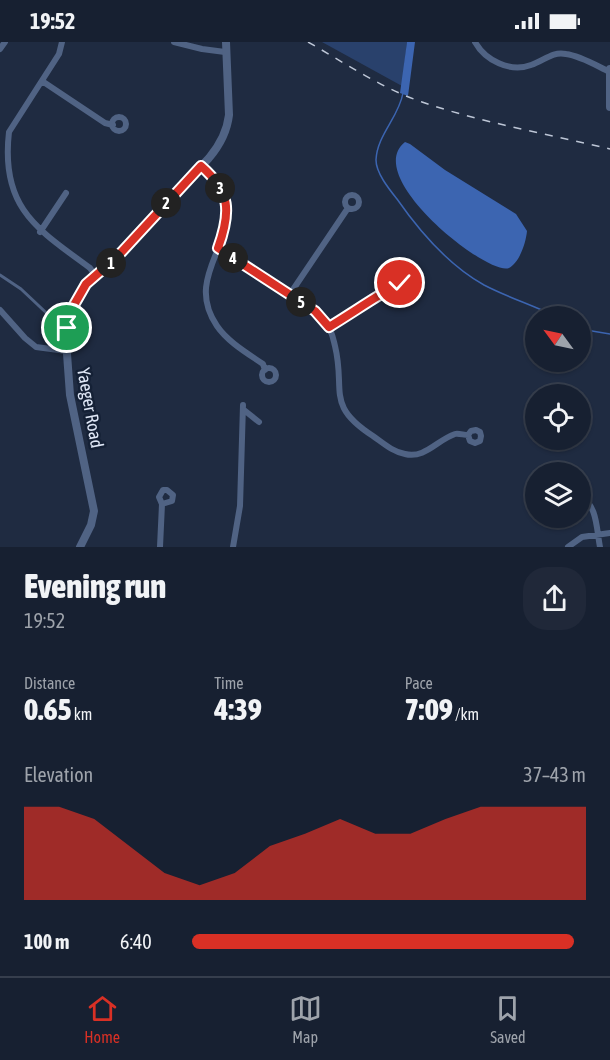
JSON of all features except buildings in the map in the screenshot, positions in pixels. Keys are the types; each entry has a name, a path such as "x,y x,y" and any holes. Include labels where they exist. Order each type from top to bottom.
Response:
{"street":[{"path":"0,50 5,42"},
{"path":"2,165 9,132 61,51 62,42"},
{"path":"174,42 225,52"},
{"name":"Yaeger Road","path":"80,547 91,525 94,511 71,403 66,351 70,314 78,296 95,275 117,257 221,142 228,122 226,42"},
{"path":"475,42 484,55 507,66 525,67 548,56 567,54 610,71 610,107"},
{"path":"42,81 105,123 113,125"},
{"path":"201,166 218,184 228,208 225,229 206,277 207,302 213,320 225,335 262,364 265,370"},
{"path":"40,232 66,193"},
{"path":"8,195 12,206 24,221 90,268 95,275"},
{"path":"291,294 348,208"},
{"path":"218,248 315,311 329,327 337,356 338,383 342,404 347,416 357,426 393,450 410,455 421,454 455,434 468,435"},
{"path":"329,327 384,294 392,285"},
{"path":"0,310 36,347 66,351"},
{"path":"232,547 240,506 244,407 259,422"},
{"path":"160,547 162,504"},
{"path":"591,507 600,547"},
{"path":"568,547 582,537 610,533"}],"lane":[{"path":"0,275 21,289 56,322 67,328"}],"shaded area":[{"path":"322,42 407,42 402,86"},
{"path":"407,42 415,42 408,96 400,93"},
{"path":"405,142 516,214 527,231 522,251 513,265 509,268 497,267 478,257 433,222 413,200 400,178 396,158"}],"waterway":[{"path":"403,93 401,102 377,151 377,165 387,186 415,224 458,268 484,285 532,306"},
{"path":"591,331 610,334"}],"railway":[{"path":"308,42 378,82 422,102 492,122 610,149"}],"route":[{"path":"67,328 70,314 86,284 117,257 201,166 218,184 228,208 225,229 218,248 315,311 329,327 384,294 392,285 400,283"}]}
